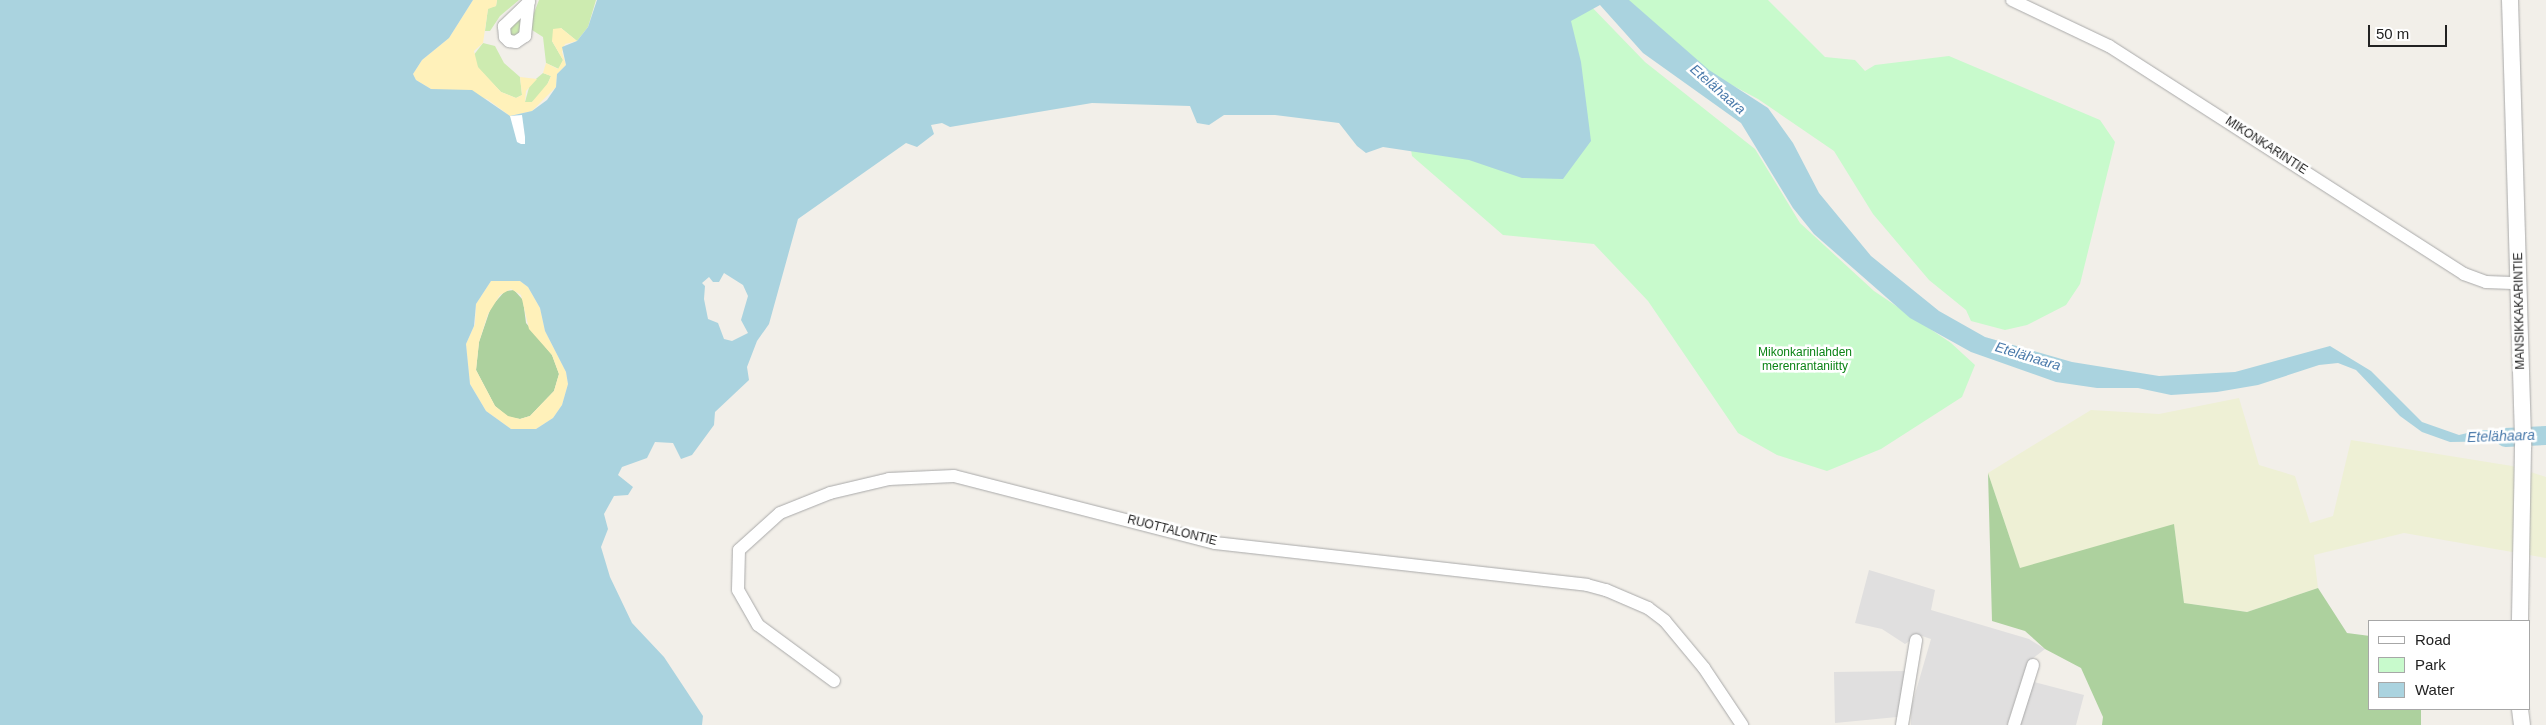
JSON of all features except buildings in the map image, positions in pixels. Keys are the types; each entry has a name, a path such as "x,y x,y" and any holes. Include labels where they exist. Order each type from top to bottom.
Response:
{"street":[{"name":"MIKONKARINTIE","path":"2012,0 2109,46 2464,274 2486,282 2519,283"},
{"name":"MANSIKKAKARINTIE","path":"2510,0 2523,447 2520,620"},
{"name":"RUOTTALONTIE","path":"834,681 758,625 738,590 739,550 780,513 830,494 889,478 954,476 1215,543 1587,585 1606,590 1648,608 1665,620 1704,668 1742,725"},
{"path":"1902,725 1916,640"},
{"path":"2014,725 2033,666"},
{"path":"2520,710 2522,725"}],"shaded area":[{"path":"1869,570 1935,590 1931,610 2029,639 2045,649 2032,659 2024,673 2007,725 1911,725 1911,708 1931,639 1919,635 1905,644 1882,629 1855,623"},
{"path":"1905,671 1897,717 1835,723 1834,672"},
{"path":"2034,682 2084,695 2076,725 2019,725"}],"green space":[{"path":"497,0 519,0 500,16 490,31 485,31 488,8 496,6"},
{"path":"539,0 596,0 588,27 577,41 561,28 552,41 563,60 559,69 546,63 543,37 532,30 532,18"},
{"name":"Mikonkarinlahden merenrantaniitty","path":"1585,0 1645,62 1755,149 1800,223 1874,291 1951,343 1975,365 1962,397 1881,449 1827,471 1777,455 1738,433 1648,301 1594,244 1503,235 1412,156 1409,137 1526,13"},
{"path":"1627,0 1768,0 1825,57 1855,60 1865,71 1875,65 1949,56 2100,120 2115,142 2080,284 2066,305 2027,325 2005,330 1971,321 1966,310 1929,280 1873,214 1834,151 1758,99 1709,73"},
{"path":"519,19 522,19 522,31 512,38 508,30"},
{"path":"483,43 495,46 504,63 520,77 522,95 516,98 501,92 478,68 473,56"},
{"path":"543,73 551,76 544,92 532,102 525,102 530,84"},
{"path":"514,290 523,300 526,323 552,355 559,374 554,391 530,416 520,419 508,417 495,406 476,370 479,342 491,307 505,291"},
{"path":"2239,398 2259,465 2295,476 2310,523 2333,516 2351,440 2512,466 2546,477 2546,558 2404,533 2314,555 2318,588 2247,612 2184,603 2174,525 2020,569 1988,473 2091,410 2159,414"},
{"path":"1988,473 2020,568 2174,524 2184,603 2247,612 2318,588 2347,633 2368,636 2368,710 2421,710 2421,725 2102,725 2103,717 2081,668 2045,649 2025,631 1992,621"}],"sand":[{"path":"473,0 497,0 496,6 488,9 483,43 474,51 478,67 501,92 516,98 522,95 520,77 537,79 526,91 525,102 532,102 548,83 551,76 543,73 546,63 558,69 563,60 552,41 553,29 561,28 577,41 565,44 562,52 566,65 557,74 556,87 532,111 510,116 487,99 431,89 416,80 413,74 422,60 449,38"},
{"path":"491,281 520,281 528,287 540,308 545,331 566,372 568,384 562,405 553,418 536,429 511,429 486,411 470,384 466,344 475,324 476,304","holes":["511,289 521,295 529,329 552,355 559,374 554,391 530,416 520,419 508,416 495,406 476,370 479,342 488,314 500,295"]}],"water":[{"path":"0,0 473,0 449,38 422,60 413,74 416,80 431,89 472,90 510,116 532,111 547,100 556,87 557,74 566,65 562,47 577,41 588,27 597,0 1629,0 1709,70 1768,108 1793,143 1819,193 1871,256 1939,311 1985,337 2072,362 2159,376 2235,372 2330,346 2371,371 2422,422 2459,435 2480,430 2517,430 2516,441 2450,442 2422,432 2400,416 2356,370 2338,363 2319,365 2258,385 2217,392 2171,395 2138,388 2097,388 2056,382 1971,352 1910,318 1814,234 1793,208 1741,123 1643,53 1600,5 1571,21 1581,62 1591,141 1563,179 1522,178 1469,160 1383,147 1366,153 1357,146 1339,123 1275,115 1224,115 1209,125 1197,123 1190,106 1092,103 950,127 942,123 931,125 934,134 917,147 906,143 798,219 769,324 757,341 747,367 749,380 715,412 714,425 692,455 681,459 673,443 655,442 647,458 622,467 618,475 633,487 628,495 614,496 604,514 608,529 601,547 610,577 632,623 664,657 703,716 702,725 0,725","holes":["724,273 743,285 748,296 741,320 748,333 732,341 724,339 718,323 708,319 704,299 705,286 702,283 709,277 713,282 719,282","491,281 520,281 528,287 540,308 545,331 566,372 568,384 562,405 553,418 536,429 511,429 486,411 470,384 466,344 474,326 476,304"]}],"pier":[{"path":"522,115 525,144 517,142 510,116"}],"waterway":[{"name":"Etelähaara","path":"2505,437 2546,435"}]}
